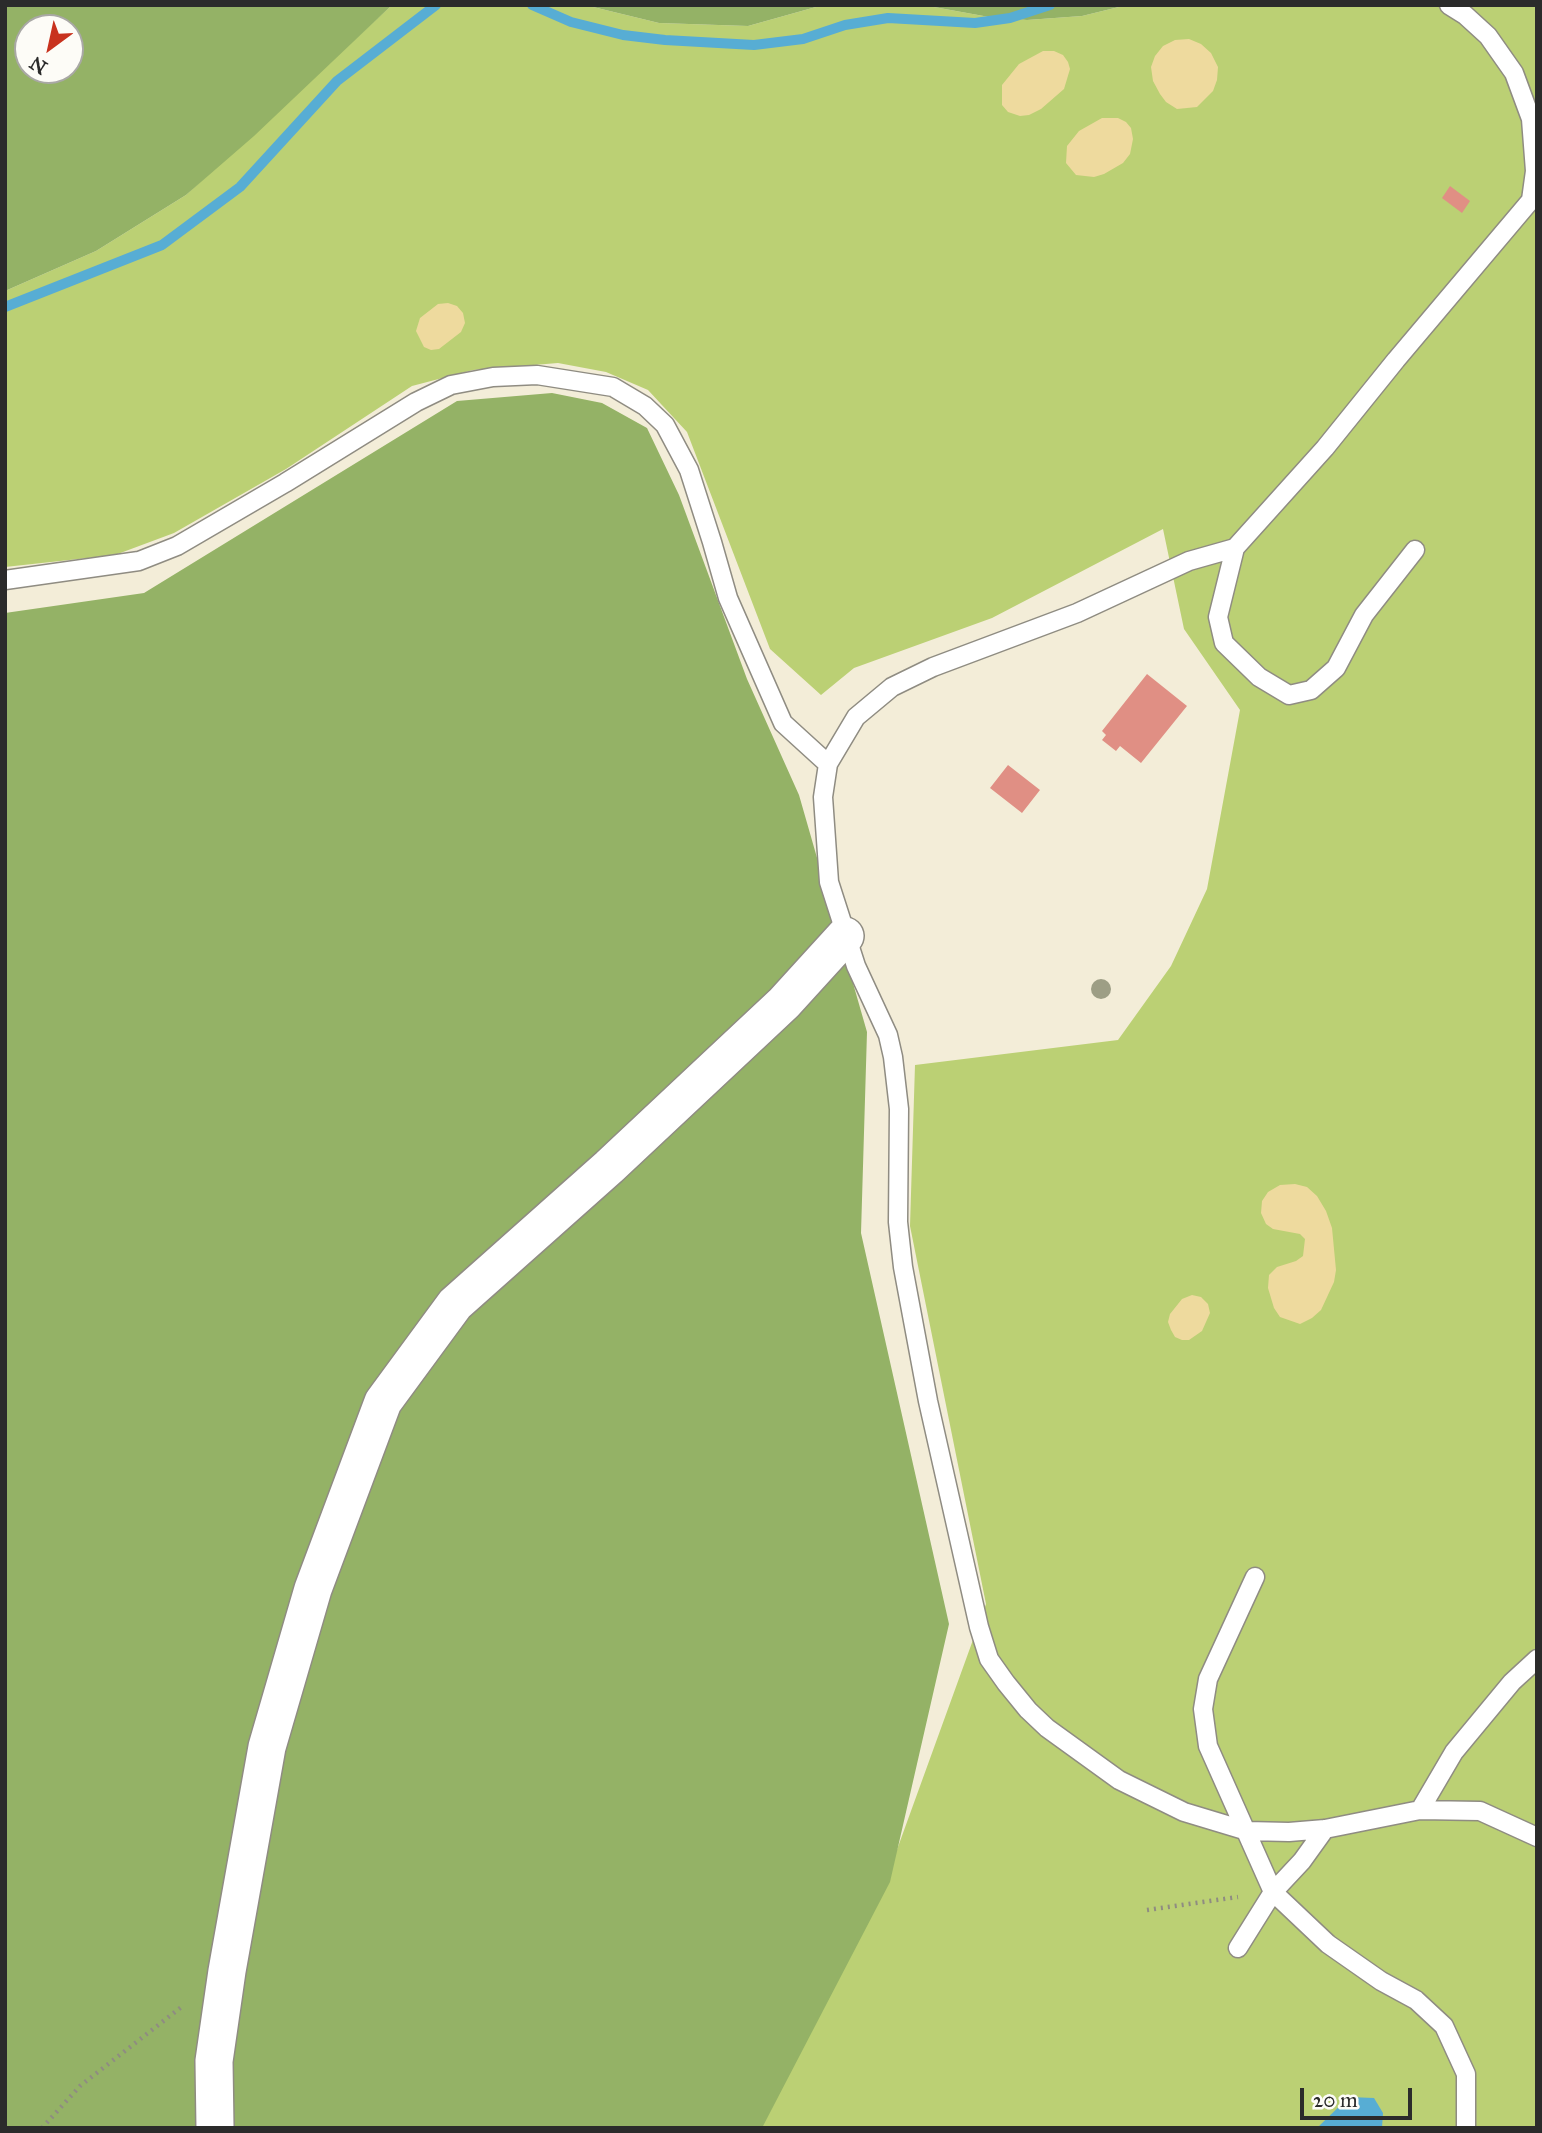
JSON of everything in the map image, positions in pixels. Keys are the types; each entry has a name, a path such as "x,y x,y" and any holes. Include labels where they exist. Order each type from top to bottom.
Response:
{"street":[{"path":"215,2128 214,2061 227,1971 267,1746 313,1589 383,1402 455,1304 610,1167 775,1012 845,936"}],"lane":[{"path":"1415,550 1364,615 1336,668 1311,690 1289,695 1259,677 1224,643 1217,617 1235,548 1325,447 1534,197 1531,119 1514,73 1488,36 1465,15 1449,5"},
{"path":"5,580 139,561 177,546 416,402 451,385 493,377 537,375 613,387 645,405 665,425 689,470 728,598 783,723 828,764"},
{"path":"1235,548 1189,561 1077,613 933,667 892,687 856,717 828,764 823,797 828,870 845,936 888,1035 893,1057 899,1109 898,1222 903,1267 928,1401 979,1627 989,1658 1028,1710 1047,1728 1119,1780 1184,1812 1247,1831 1289,1832 1325,1829 1420,1810 1480,1811 1537,1838"},
{"path":"1255,1577 1208,1679 1203,1709 1208,1746 1273,1892 1328,1944 1381,1982 1416,2000 1444,2026 1466,2074 1466,2128"},
{"path":"1420,1810 1454,1752 1512,1682 1537,1659"},
{"path":"1238,1948 1273,1892 1302,1861 1325,1829"}],"path":[{"path":"1147,1910 1273,1892"},
{"path":"42,2128 80,2086 227,1971"}],"green space":[{"path":"5,5 392,5 254,136 186,195 96,251 5,291"},
{"path":"392,5 585,5 659,23 748,26 823,5 923,5 989,17 1027,20 1082,16 1127,5 1537,5 1537,2128 761,2128 882,1891 986,1604 910,1226 915,1065 1118,1040 1171,966 1207,889 1240,710 1184,629 1163,529 992,618 854,668 821,695 770,649 687,432 648,390 606,372 558,363 473,370 412,386 286,469 174,533 115,555 5,567 5,291 96,251 186,195"},
{"path":"585,5 823,5 748,26 659,23"},
{"path":"923,5 1127,5 1082,16 1027,20 989,17"},
{"path":"552,393 602,403 647,428 679,495 747,679 799,795 867,1032 861,1233 949,1624 890,1882 762,2128 5,2128 5,613 144,593 457,401"}],"sand":[{"path":"1189,39 1201,44 1211,53 1218,67 1217,80 1213,91 1197,107 1177,109 1160,94 1153,81 1151,67 1163,46 1175,40"},
{"path":"1043,51 1054,51 1063,55 1068,62 1070,69 1064,89 1041,109 1029,115 1020,116 1008,112 1002,105 1002,85 1019,64"},
{"path":"1102,118 1118,118 1131,128 1133,139 1130,154 1123,163 1104,174 1094,177 1076,175 1066,163 1067,146 1079,131"},
{"path":"438,304 457,306 463,313 465,323 461,332 439,349 424,347 416,331 420,318"},
{"path":"1295,1184 1307,1187 1317,1196 1326,1211 1332,1228 1336,1270 1334,1282 1321,1310 1300,1324 1280,1317 1274,1308 1268,1288 1269,1275 1277,1267 1303,1256 1305,1239 1300,1234 1273,1229 1266,1224 1261,1213 1262,1201 1268,1192 1280,1185"},
{"path":"1192,1295 1201,1297 1208,1304 1210,1313 1202,1331 1189,1340 1182,1340 1175,1337 1168,1322 1170,1314 1182,1299"}],"water":[{"path":"1349,2097 1374,2098 1383,2113 1382,2128 1317,2128"}],"building":[{"path":"1450,186 1470,201 1462,213 1442,198"},
{"path":"1147,674 1187,706 1141,763 1120,746 1116,751 1102,740 1106,735 1102,731"},
{"path":"1008,765 1040,790 1022,813 990,788"}],"waterway":[{"path":"5,307 162,245 240,187 337,81 436,5"},
{"path":"532,5 571,22 623,35 754,45 803,39 845,25 888,18 975,23 1010,18 1050,5"}]}
